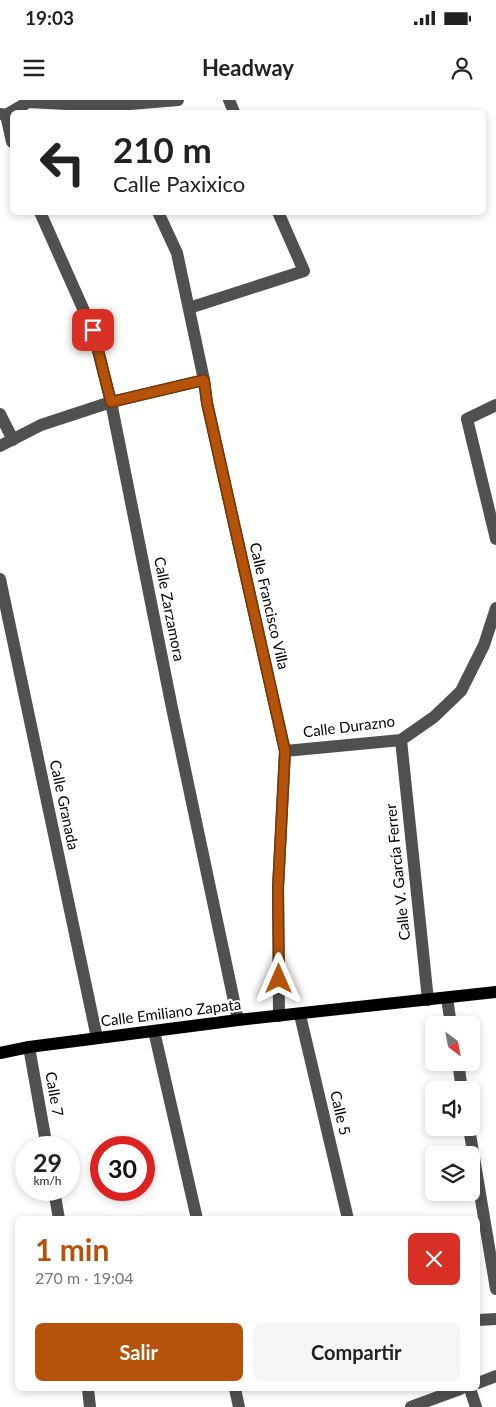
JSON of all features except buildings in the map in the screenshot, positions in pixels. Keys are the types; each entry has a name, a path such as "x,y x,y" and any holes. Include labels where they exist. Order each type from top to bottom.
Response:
{"main road":[{"name":"Calle Emiliano Zapata","path":"0,1052 238,1020 496,992"}],"street":[{"path":"13,110 28,102 108,109 178,100"},
{"path":"3,115 10,136"},
{"name":"Calle Zarzamora","path":"41,215 93,330 111,402 172,708 238,1020"},
{"name":"Calle Francisco Villa","path":"159,215 177,253 204,380 209,413 285,751 278,888 279,1016"},
{"path":"189,308 304,271 279,215"},
{"path":"0,446 41,426 111,402 204,380"},
{"path":"496,405 467,419 496,539"},
{"path":"0,414 13,440"},
{"name":"Calle Granada","path":"0,579 97,1038"},
{"name":"Calle Durazno","path":"285,751 400,740 434,717 462,691 484,645 496,608"},
{"name":"Calle V. García Ferrer","path":"400,740 428,1000"},
{"path":"447,998 450,1016"},
{"name":"Calle 5","path":"300,1014 347,1216"},
{"path":"154,1031 196,1216"},
{"name":"Calle 7","path":"29,1047 44,1136"},
{"path":"470,1136 496,1289"},
{"path":"56,1201 58,1216"},
{"path":"480,1320 496,1319"},
{"path":"480,1382 496,1376"},
{"path":"88,1391 90,1407"},
{"path":"235,1391 239,1407"},
{"path":"411,1407 455,1391"},
{"path":"471,1391 476,1407"}],"route":[{"path":"93,330 111,402 204,380 207,403 285,751 278,888 279,979"}]}
